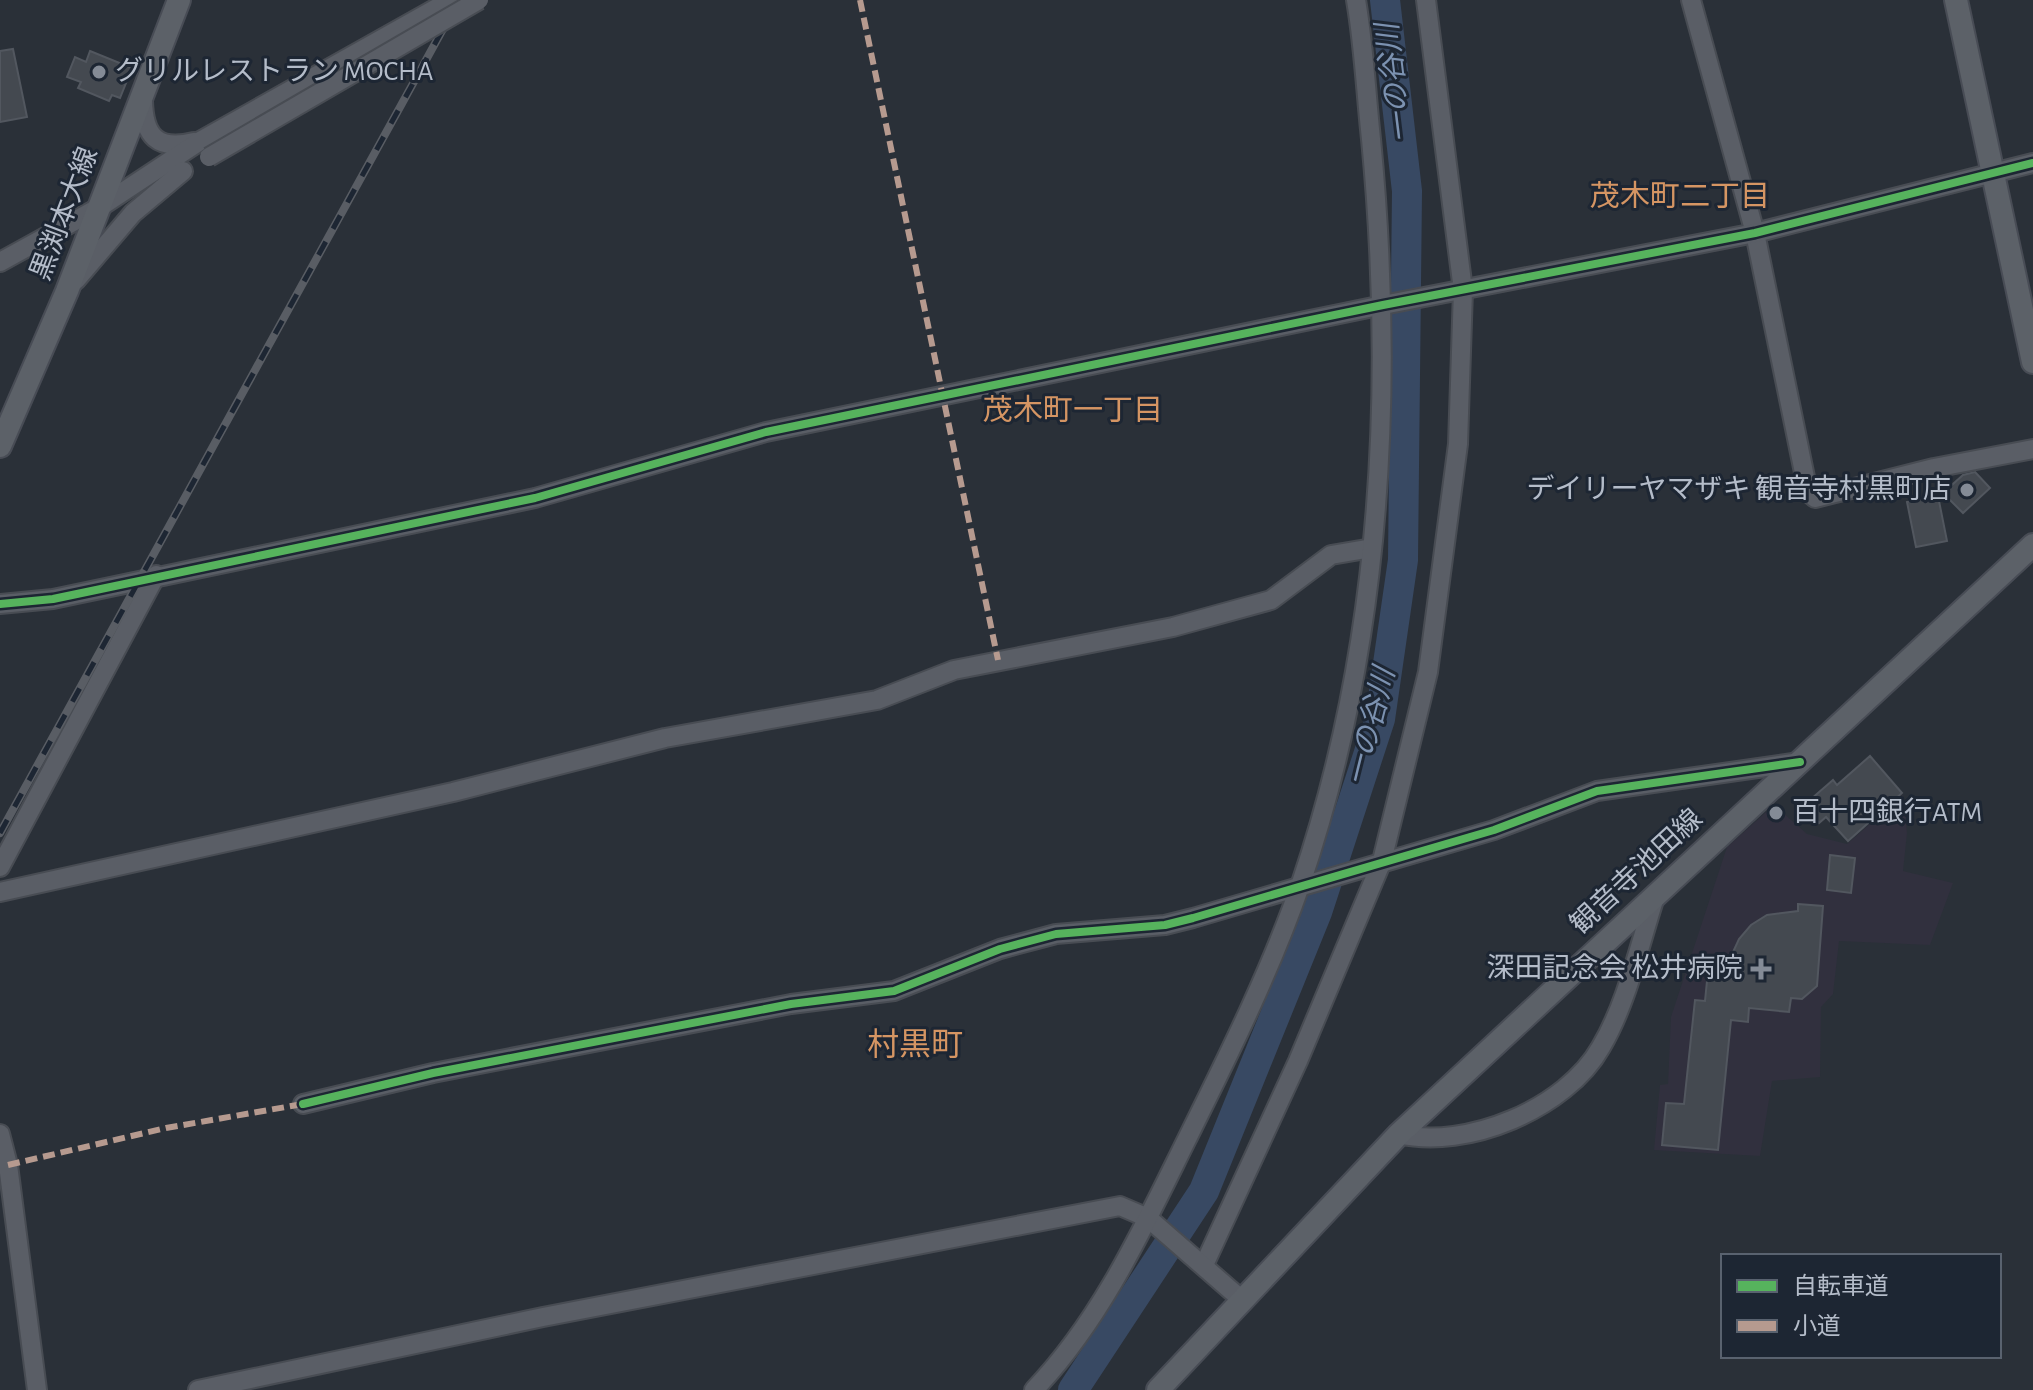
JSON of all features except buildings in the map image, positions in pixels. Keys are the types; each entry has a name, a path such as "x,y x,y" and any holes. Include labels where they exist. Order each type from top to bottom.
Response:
{"main road":[{"name":"黒渕本大線","path":"0,446 67,291 179,0"},
{"path":"1956,0 2033,362"},
{"name":"観音寺池田線","path":"1158,1390 1399,1134 2033,545"}],"street":[{"path":"67,291 133,213 205,149 451,0"},
{"path":"0,262 100,207 139,181 205,149 479,0"},
{"path":"1034,1390 1079,1335 1148,1218 1228,1055 1300,884 1341,739 1368,600 1381,448 1381,249 1356,0"},
{"path":"1204,1265 1298,1061 1382,861 1428,672 1458,444 1463,290 1426,0"},
{"path":"1691,0 1755,233 1808,492 1815,498 1934,468 2033,449"},
{"path":"143,96 144,124 153,136 168,145 205,149"},
{"path":"121,152 123,179 129,183 139,181"},
{"path":"0,604 29,604 535,498 766,432 1383,305 1755,233 2033,163"},
{"path":"100,207 183,171"},
{"path":"0,892 453,792 665,738 877,700 954,670 1173,627 1271,600 1331,555 1372,548"},
{"path":"0,867 156,575"},
{"path":"303,1104 433,1073 791,1004 894,991 1000,949 1056,934 1165,925 1494,830 1597,791 1800,762"},
{"path":"1399,1134 1426,1141 1507,1124 1579,1075 1600,1050 1613,1023 1655,897"},
{"path":"0,1134 8,1165 37,1390"},
{"path":"198,1390 331,1359 954,1235 1120,1206 1148,1218 1242,1300"}],"shaded area":[{"name":"深田記念会 松井病院","path":"1903,795 1907,833 1903,871 1953,883 1930,945 1839,941 1833,994 1821,1007 1820,1077 1772,1081 1760,1156 1654,1150 1660,1085 1668,1084 1671,1017 1727,847 1774,805 1807,834 1847,844"}],"waterway":[{"name":"一の谷川","path":"1073,1390 1204,1191 1317,912 1380,719 1403,560 1407,191 1385,0"}],"railway":[{"path":"0,833 459,0"}],"marked path":[{"path":"860,0 998,660"},
{"path":"8,1165 166,1128 303,1104"}],"cycle path":[{"path":"0,604 53,599 535,498 766,432 1383,305 1755,233 2033,163"},
{"path":"303,1104 433,1073 791,1004 894,991 1000,949 1056,934 1165,925 1193,918 1494,830 1597,791 1800,762"}],"place":[{"name":"グリルレストラン MOCHA","path":"99,72"},
{"name":"デイリーヤマザキ 観音寺村黒町店","path":"1967,490"},
{"name":"百十四銀行ATM","path":"1776,813"},
{"name":"深田記念会 松井病院","path":"1761,969"}],"district":[{"name":"茂木町二丁目","path":"1680,197"},
{"name":"茂木町一丁目","path":"1073,411"},
{"name":"村黒町","path":"915,1045"}]}
